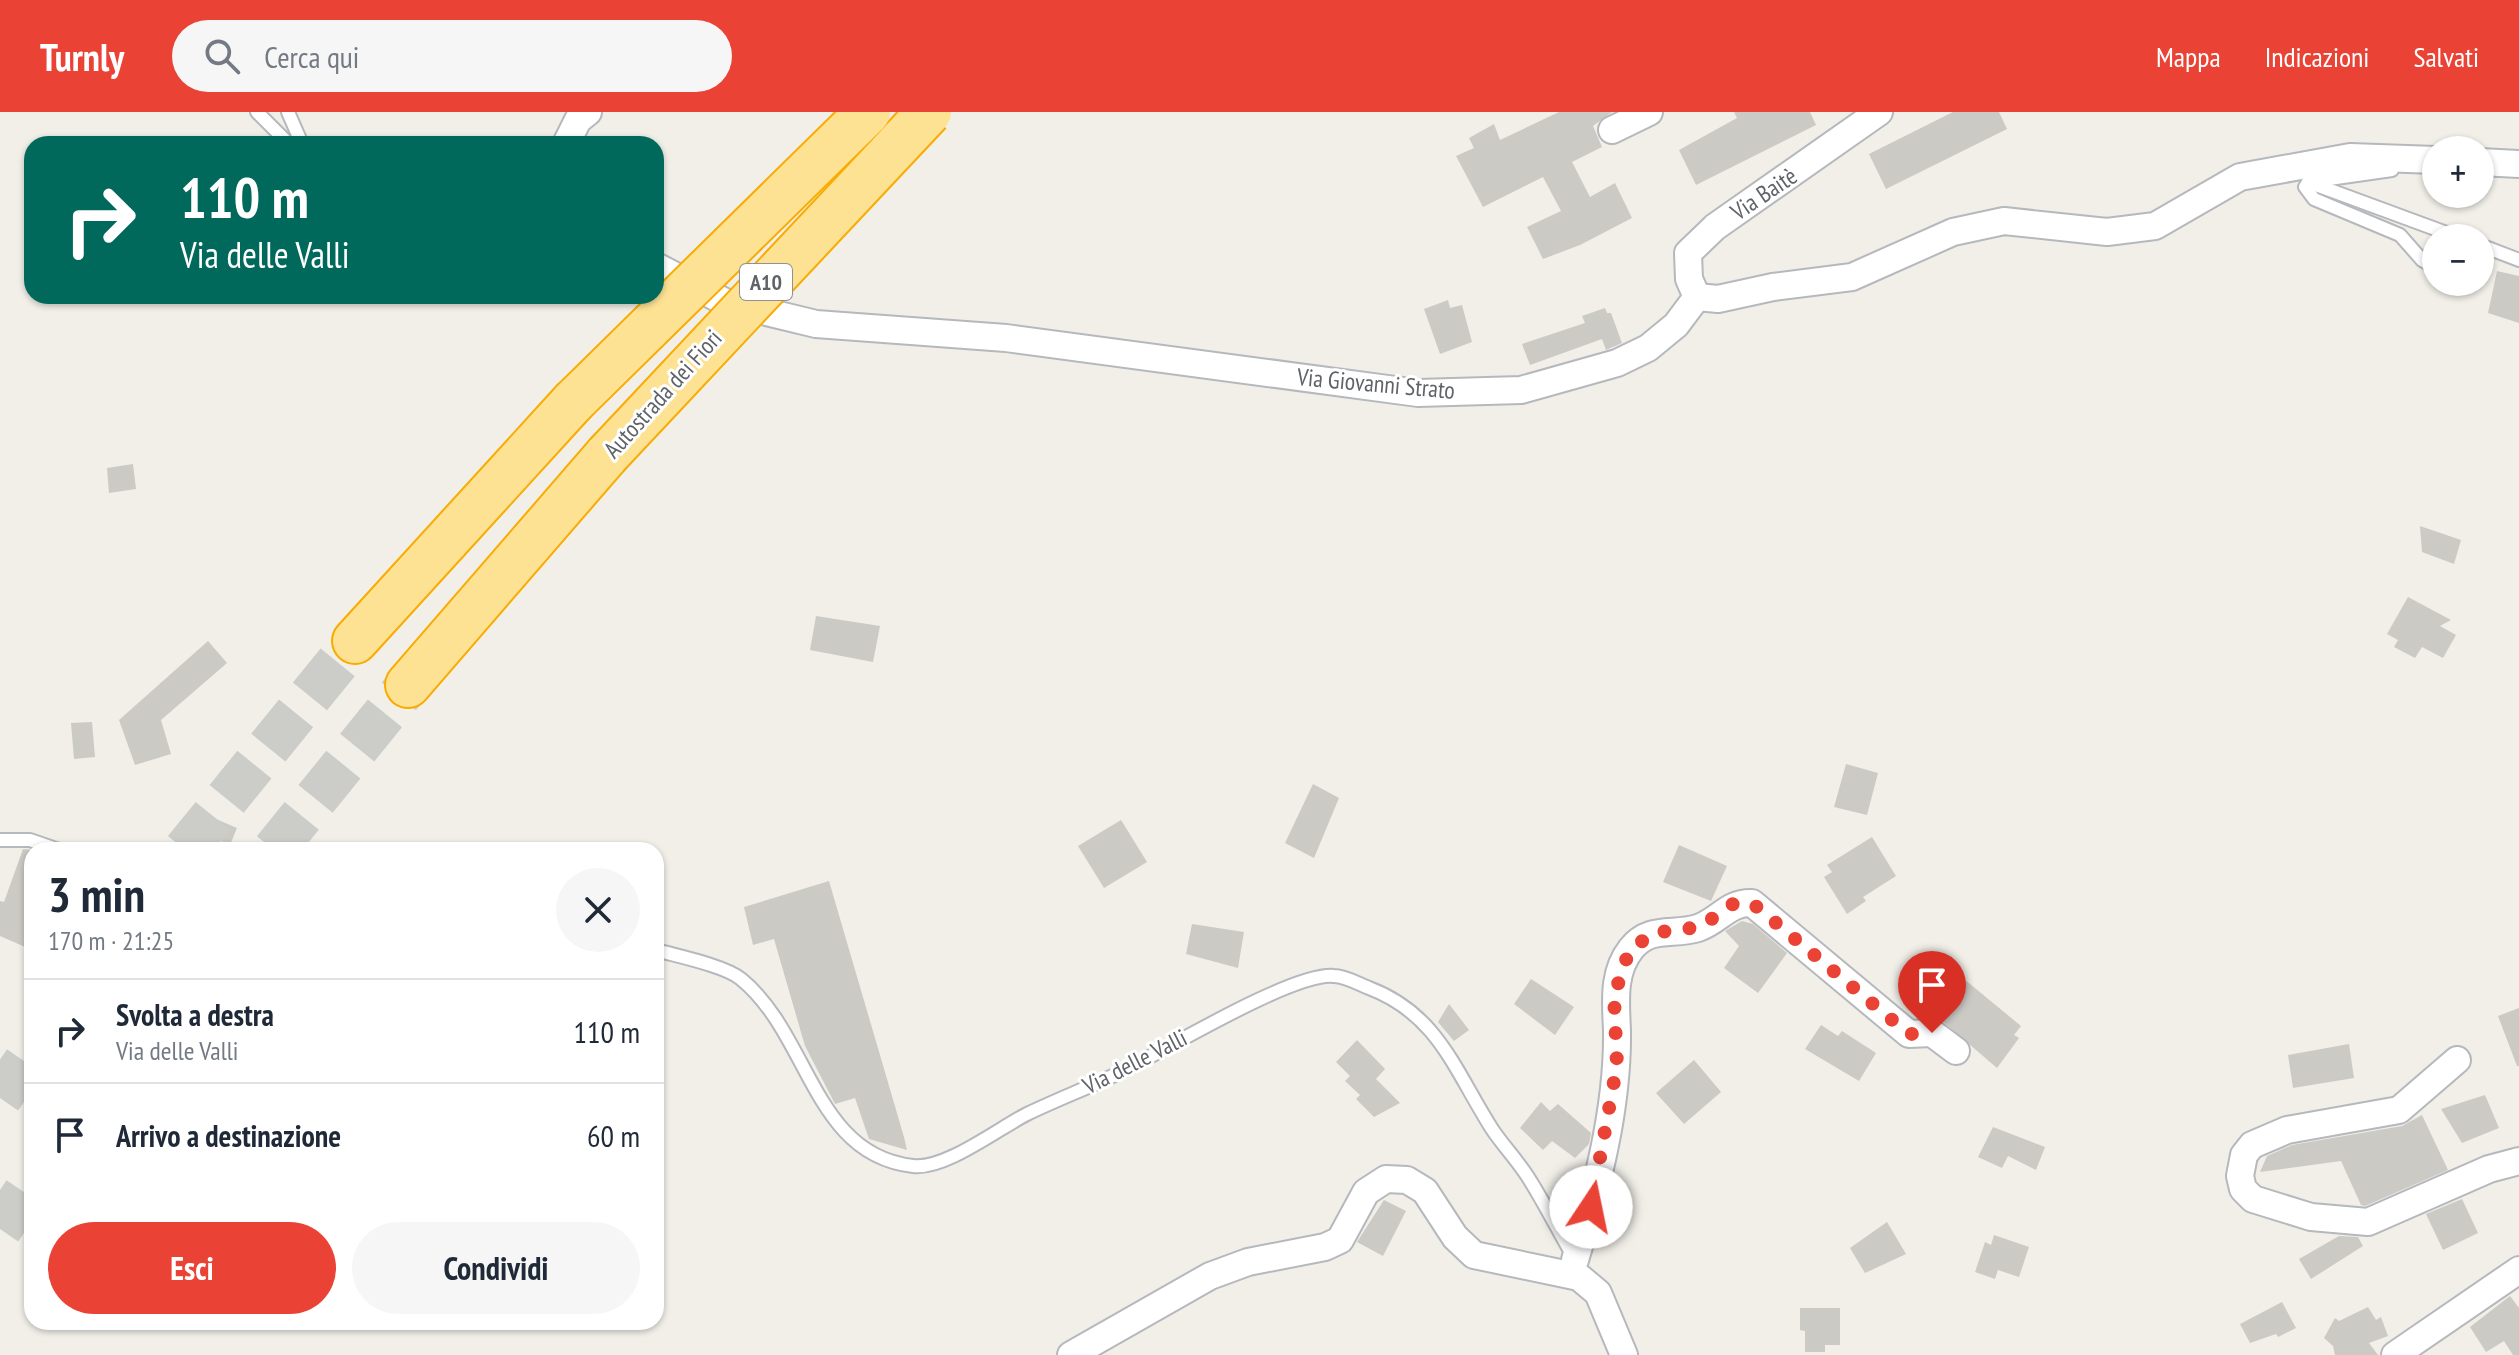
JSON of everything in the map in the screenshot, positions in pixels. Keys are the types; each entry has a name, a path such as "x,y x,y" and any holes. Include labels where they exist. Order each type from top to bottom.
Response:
{"highway":[{"name":"A10","path":"355,641 573,402 868,112"},
{"name":"Autostrada dei Fiori","path":"408,685 607,455 929,112"}],"street":[{"path":"570,136 578,120 588,112"},
{"path":"1612,130 1649,112"},
{"name":"Via Baitè","path":"1697,297 1689,279 1688,253 1715,227 1879,112"},
{"path":"1697,297 1718,299 1773,287 1852,277 1953,232 2004,221 2107,232 2155,226 2240,177 2350,157 2422,159"},
{"path":"2494,163 2519,164"},
{"name":"Via Giovanni Strato","path":"664,270 725,302 816,324 1006,338 1418,393 1521,390 1617,363 1648,348 1676,325 1697,297"},
{"path":"1071,1355 1210,1276 1248,1262 1325,1247 1340,1240 1366,1192 1386,1179 1407,1180 1425,1191 1455,1237 1474,1255 1577,1268 1615,1079 1614,996 1629,951 1642,938 1653,933 1700,927 1733,904 1752,903 1909,1034 1932,1033 1956,1051"},
{"path":"2457,1060 2399,1110 2287,1130 2252,1145 2244,1155 2240,1176 2243,1189 2253,1199 2311,1217 2368,1222 2489,1169 2519,1161"},
{"name":"Via delle Valli","path":"1577,1268 1598,1293 1624,1355"},
{"path":"2395,1355 2519,1270"}],"lane":[{"path":"257,112 281,136"},
{"path":"288,112 298,136"},
{"path":"2422,160 2401,169 2355,172 2308,182 2305,187 2314,199 2400,235 2422,260"},
{"path":"2308,182 2422,224"},
{"path":"2494,250 2519,260"},
{"path":"0,840 36,842"},
{"name":"Via delle Valli","path":"664,953 740,977 783,1025 835,1123 867,1153 890,1162 918,1167 944,1159 1025,1115 1121,1072 1274,995 1306,981 1334,975 1411,1008 1430,1029 1457,1067 1493,1129 1531,1181 1577,1268"}],"building":[{"path":"1559,112 1612,112 1593,126 1602,147 1572,162 1590,197 1615,183 1632,218 1580,245 1543,259 1527,227 1561,211 1543,177 1483,207 1456,156 1474,148 1469,138 1494,124 1500,140"},
{"path":"1734,112 1810,112 1816,125 1696,185 1679,150 1737,118"},
{"path":"1953,112 1999,112 2007,129 1886,189 1869,154"},
{"path":"2497,271 2519,276 2519,323 2488,313"},
{"path":"1448,300 1450,308 1462,305 1472,342 1440,354 1424,309"},
{"path":"1605,308 1607,313 1611,313 1622,343 1606,350 1602,339 1530,365 1522,344 1585,323 1582,316"},
{"path":"133,464 136,489 109,493 107,468"},
{"path":"2420,526 2461,540 2454,564 2422,552"},
{"path":"2408,597 2451,620 2440,626 2456,635 2443,658 2422,647 2415,658 2394,647 2398,640 2387,634"},
{"path":"816,616 880,626 873,662 810,650"},
{"path":"208,641 227,663 161,720 171,754 135,765 119,720"},
{"path":"92,722 95,757 74,759 71,723"},
{"path":"1846,764 1878,773 1867,815 1834,807"},
{"path":"1313,784 1339,798 1314,858 1285,843"},
{"path":"216,819 237,828 231,842 209,836"},
{"path":"1121,820 1147,862 1104,888 1078,846"},
{"path":"1872,837 1896,876 1863,897 1866,901 1847,914 1824,877 1832,872 1827,865"},
{"path":"1679,845 1727,866 1711,901 1663,882"},
{"path":"24,849 24,946 0,936 0,901 4,902"},
{"path":"829,881 907,1150 869,1139 855,1098 835,1104 805,1046 774,939 753,945 744,907"},
{"path":"1742,921 1753,924 1787,953 1758,993 1724,968 1739,946 1725,931"},
{"path":"1192,924 1244,932 1238,968 1186,954"},
{"path":"1957,978 1962,982 1964,979 2021,1026 2014,1035 2019,1038 1997,1068 1934,1014"},
{"path":"1531,979 1574,1007 1555,1035 1514,1004"},
{"path":"1449,1004 1469,1030 1454,1041 1438,1022"},
{"path":"2519,1008 2519,1066 2517,1066 2498,1016"},
{"path":"1821,1025 1838,1036 1842,1031 1876,1053 1859,1081 1805,1049"},
{"path":"1357,1040 1385,1069 1376,1079 1400,1103 1374,1117 1356,1099 1360,1095 1345,1081 1350,1076 1336,1062"},
{"path":"2349,1044 2354,1078 2293,1088 2288,1055"},
{"path":"1694,1060 1721,1092 1684,1124 1656,1093"},
{"path":"2485,1095 2499,1128 2462,1143 2441,1109"},
{"path":"1541,1102 1550,1111 1558,1104 1591,1133 1589,1144 1575,1158 1552,1141 1543,1150 1520,1128"},
{"path":"2422,1115 2448,1170 2365,1206 2361,1205 2341,1161 2260,1172 2267,1156 2292,1145 2402,1126"},
{"path":"1993,1127 2045,1147 2036,1170 2008,1156 2002,1168 1978,1157"},
{"path":"2462,1199 2478,1233 2443,1250 2426,1214"},
{"path":"1384,1200 1406,1211 1383,1256 1357,1242"},
{"path":"1887,1222 1906,1254 1865,1273 1850,1248"},
{"path":"1994,1235 2029,1247 2019,1277 1998,1270 1995,1279 1975,1272 1985,1242 1991,1245"},
{"path":"2339,1236 2358,1237 2363,1246 2311,1279 2299,1259"},
{"path":"2510,1296 2519,1308 2519,1355 2513,1355 2504,1341 2486,1352 2470,1327"},
{"path":"2282,1302 2296,1328 2278,1337 2276,1334 2250,1343 2240,1324"},
{"path":"2368,1307 2376,1320 2381,1317 2388,1336 2369,1343 2378,1355 2335,1355 2333,1346 2324,1338 2335,1318 2339,1321"},
{"path":"1800,1308 1840,1308 1840,1345 1825,1345 1825,1352 1805,1352 1805,1331 1800,1330"}],"tunnel":[{"path":"192,842 355,641"},
{"path":"280,842 408,685"},
{"path":"0,1098 24,1064"},
{"path":"0,1229 24,1194"}],"route":[{"path":"1591,1207 1617,1065 1614,996 1629,951 1642,938 1667,930 1685,931 1700,927 1719,917 1733,904 1752,903 1909,1034 1932,1033"}]}
